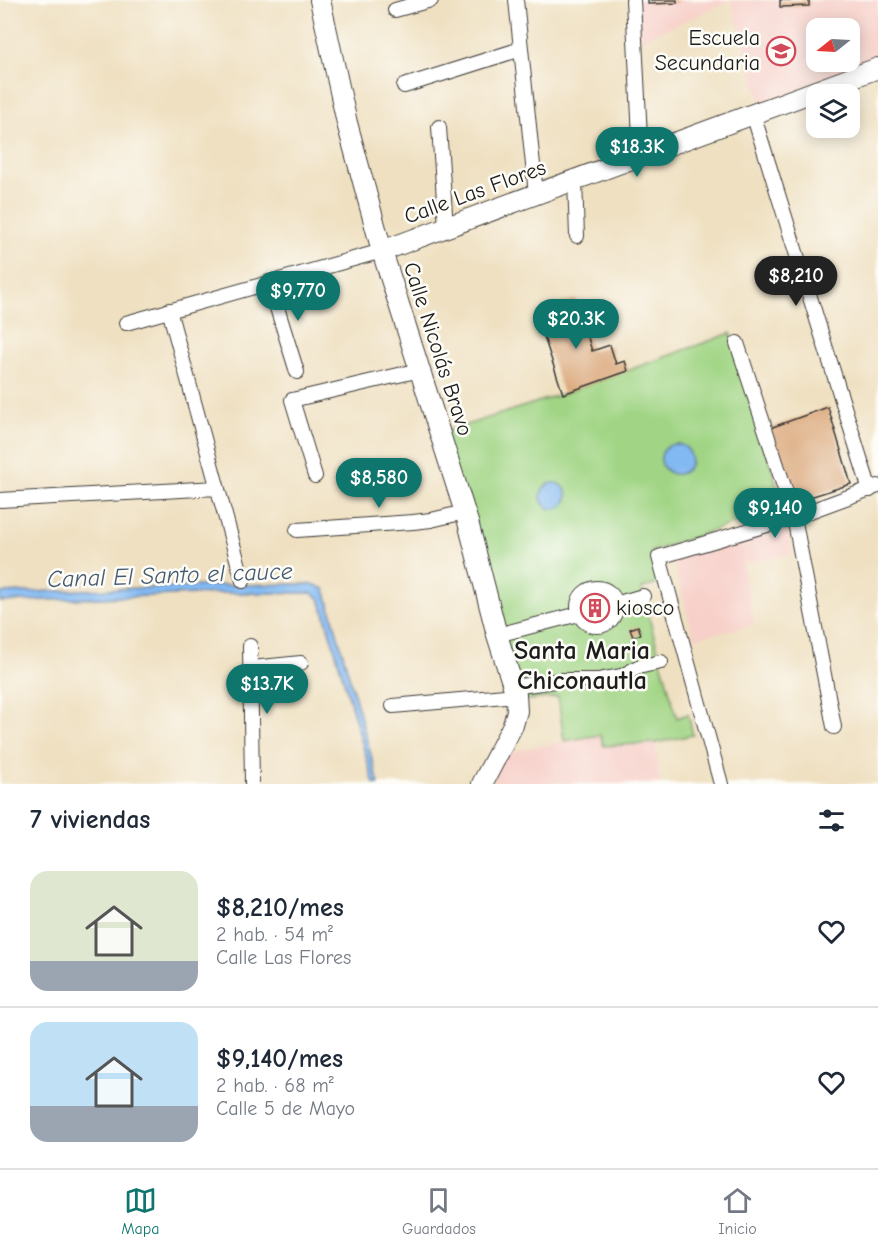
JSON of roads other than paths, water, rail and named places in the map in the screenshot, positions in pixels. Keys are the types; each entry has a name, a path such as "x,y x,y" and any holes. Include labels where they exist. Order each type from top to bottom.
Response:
{"street":[{"name":"Calle Nicolás Bravo","path":"320,0 347,123 382,251 465,512 515,698"},
{"path":"395,10 431,0"},
{"path":"516,0 536,194"},
{"path":"633,0 641,157"},
{"path":"404,86 521,49"},
{"name":"Calle Las Flores","path":"382,251 878,68"},
{"path":"721,784 659,557 794,517 874,488 753,114"},
{"path":"439,127 446,228"},
{"path":"575,180 578,236"},
{"path":"126,323 382,251"},
{"path":"269,282 297,372"},
{"path":"169,310 243,581"},
{"path":"737,344 794,517 834,727"},
{"path":"315,476 292,400 420,370"},
{"path":"0,500 217,488"},
{"path":"297,530 413,522 465,512"},
{"path":"590,589 602,589 608,592 615,604 615,614 611,620 600,626 588,624 579,614 578,602 590,589"},
{"path":"615,604 643,596"},
{"path":"497,635 579,614"},
{"path":"250,646 252,784"},
{"path":"393,706 515,698 562,680 599,680 622,676 638,667 661,662"},
{"path":"252,668 301,663"},
{"path":"482,784 513,725 515,698"}],"water":[{"path":"676,444 687,448 691,459 687,470 676,474 665,470 661,459 665,448"},
{"path":"554,483 563,487 567,496 563,505 554,509 545,505 541,496 545,487"},
{"path":"313,584 325,589 379,784 374,784 320,599 311,593 224,593 0,602 0,593"}],"place":[{"name":"Escuela Secundaria","path":"781,51"},
{"name":"kiosco","path":"595,608"}],"district":[{"name":"Santa Maria Chiconautla","path":"582,666"}],"water label":[{"name":"Canal El Santo el cauce","path":"170,575"}]}
